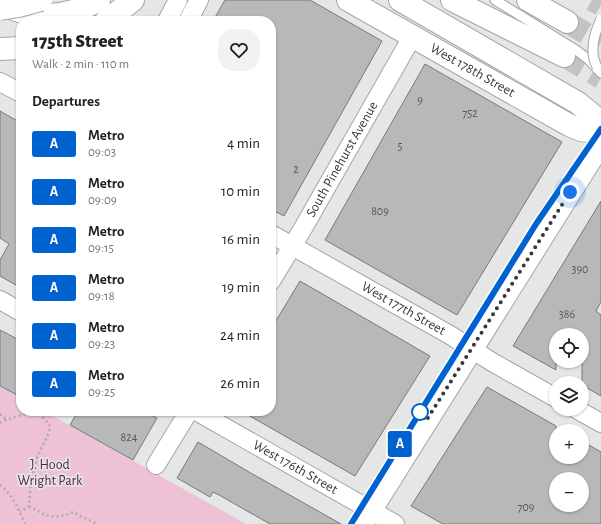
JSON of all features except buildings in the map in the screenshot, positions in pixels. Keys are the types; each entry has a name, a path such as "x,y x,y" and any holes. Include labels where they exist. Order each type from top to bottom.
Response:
{"main road":[{"path":"0,9 42,0"},
{"path":"0,2 20,11 46,15 60,14 77,10 99,0"},
{"path":"112,16 132,0"},
{"name":"West 178th Street","path":"348,0 569,125 581,130 601,133"},
{"path":"400,0 585,108 601,124"},
{"path":"452,0 564,56 469,0"},
{"path":"528,0 567,22"},
{"path":"0,49 16,48"},
{"path":"366,517 601,143"}],"street":[{"path":"169,16 178,0"},
{"path":"191,16 199,0"},
{"name":"South Pinehurst Avenue","path":"276,273 412,36"},
{"path":"0,82 16,90"},
{"name":"West 177th Street","path":"276,237 450,335 549,394"},
{"path":"0,300 16,309"},
{"path":"156,465 186,416"},
{"name":"West 176th Street","path":"204,416 366,517 394,524"},
{"path":"588,416 601,423"}],"lane":[{"path":"495,0 572,47 588,59 599,70"},
{"path":"599,70 593,57 593,47 595,35 601,19"}],"path":[{"path":"0,414 6,419"},
{"path":"0,423 6,419 20,416"},
{"path":"29,506 31,484 38,455 50,433 50,426 45,418 41,416"},
{"path":"0,485 6,490 20,512 25,524"},
{"path":"20,512 29,506"},
{"path":"29,506 45,515 60,517 73,512 97,524"}],"green space":[{"name":"J. Hood Wright Park","path":"0,387 16,395 16,416 53,416 246,524 0,524"}],"tunnel":[{"path":"592,0 601,5"},
{"path":"567,22 601,42"},
{"path":"564,56 601,78"}],"metro line":[{"name":"A","path":"351,524 536,224 601,129"}],"route":[{"path":"420,412 426,421 570,192"}]}
